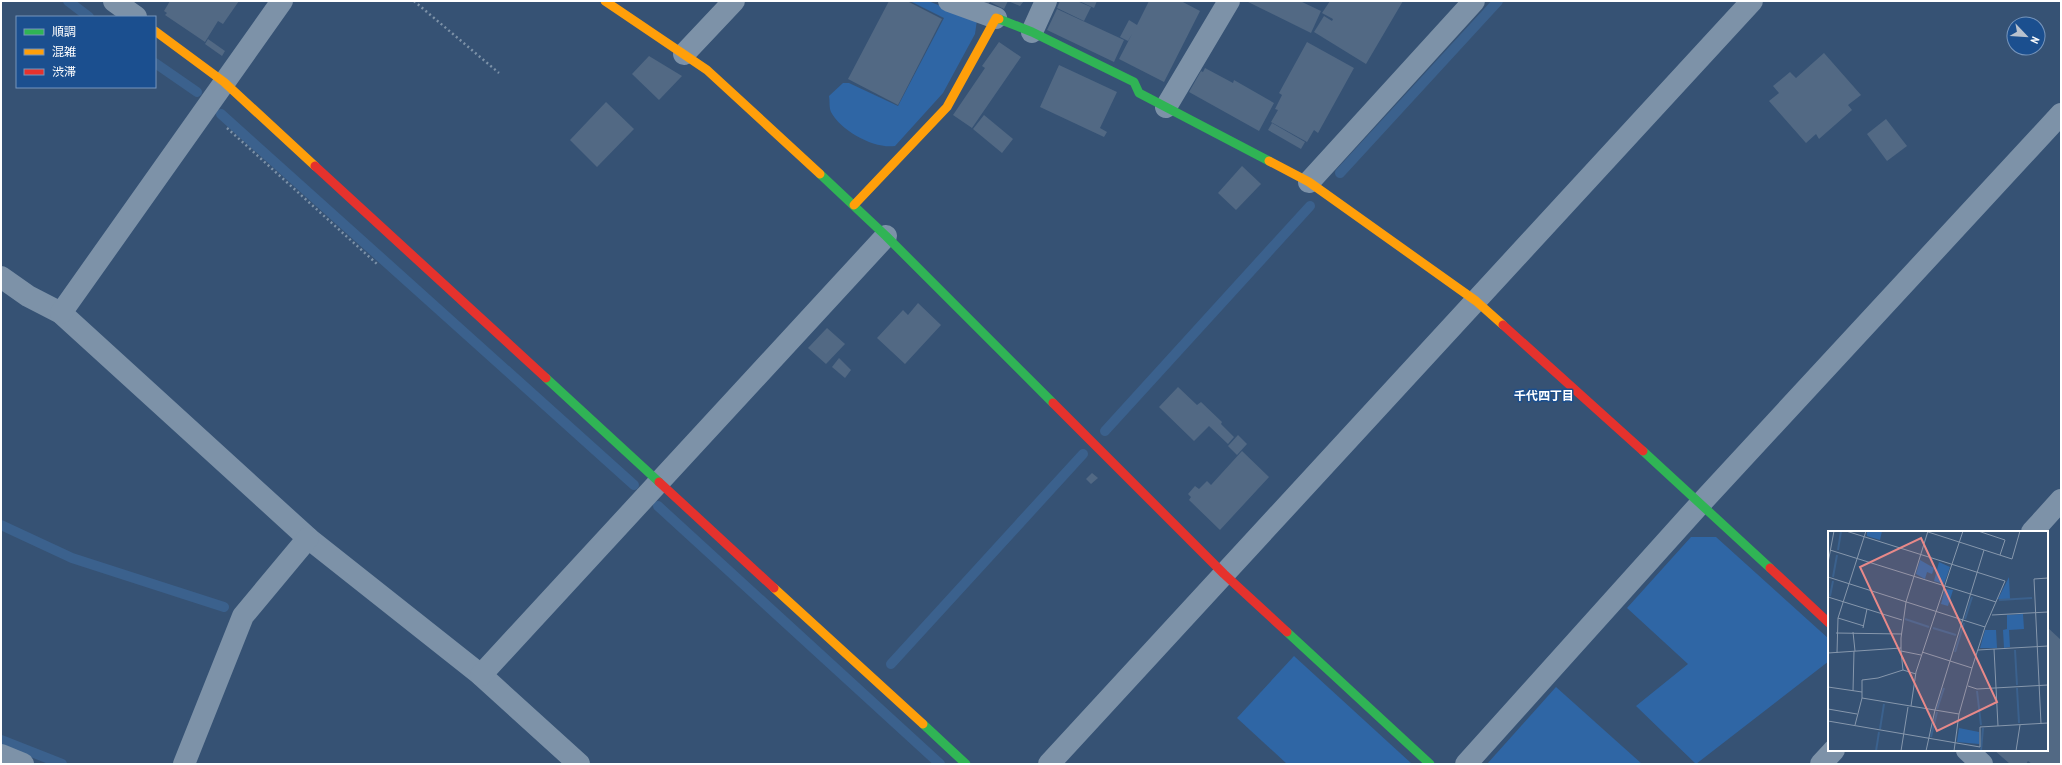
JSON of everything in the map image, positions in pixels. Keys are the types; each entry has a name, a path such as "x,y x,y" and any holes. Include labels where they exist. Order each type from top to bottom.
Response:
{"street":[{"path":"114,1 135,16"},
{"path":"61,313 282,1"},
{"path":"605,1 707,70 854,205 1224,574 1430,764"},
{"path":"684,54 734,1"},
{"path":"949,1 1032,32 1134,82 1139,93 1310,182 1476,301 1701,503 1828,622"},
{"path":"1032,32 1046,1"},
{"path":"1166,107 1229,1"},
{"path":"1310,182 1474,1"},
{"path":"1049,764 1752,1"},
{"path":"854,205 947,107 996,18"},
{"path":"156,32 224,82 966,764"},
{"path":"1466,764 1701,503 2061,114"},
{"path":"481,675 886,236"},
{"path":"1,277 28,296 61,313 308,538 481,675 579,764"},
{"path":"2033,531 2061,500"},
{"path":"184,764 243,616 308,538"},
{"path":"1821,764 1833,751"},
{"path":"1968,751 1982,764"},
{"path":"1,755 23,764"}],"path":[{"path":"414,1 499,73"}],"shaded area":[{"path":"910,1 928,1 977,20 975,34 943,93 895,146 878,145 868,142 842,126 831,112 829,96 843,83 849,83 898,106 944,18"},
{"path":"1691,537 1716,537 1828,638 1828,662 1696,764 1636,706 1688,664 1627,608"},
{"path":"1294,656 1412,764 1287,764 1237,718"},
{"path":"1556,687 1642,764 1487,764"}],"building":[{"path":"170,1 239,1 223,24 218,21 205,42 165,15 167,13 164,11"},
{"path":"889,1 907,1 942,19 898,105 848,79"},
{"path":"979,1 1008,1 1004,9 990,2 988,5"},
{"path":"1008,1 1024,1 1020,6"},
{"path":"1060,1 1077,1 1091,7 1084,21 1057,8"},
{"path":"1079,1 1097,1 1094,8"},
{"path":"1149,1 1181,1 1200,11 1164,82 1119,59 1132,34 1128,41 1120,37 1129,20 1137,25"},
{"path":"1246,1 1300,1 1321,11 1311,33"},
{"path":"1330,1 1403,1 1366,64 1314,32 1324,16 1332,21 1333,19 1322,13"},
{"path":"1057,9 1124,40 1114,62 1047,30"},
{"path":"208,39 225,51 222,56 205,44"},
{"path":"999,42 1021,57 972,128 953,115 985,68 982,66"},
{"path":"1307,42 1354,68 1318,133 1314,130 1307,142 1271,122 1278,110 1275,109 1282,95 1279,93"},
{"path":"1824,53 1861,95 1848,105 1852,110 1819,139 1816,134 1806,143 1769,101 1779,93 1773,86 1790,72 1796,78"},
{"path":"649,56 682,76 659,100 632,74"},
{"path":"1059,65 1117,92 1100,128 1107,132 1104,137 1040,107"},
{"path":"1205,68 1233,83 1234,80 1274,103 1259,131 1189,92 1201,71 1203,72"},
{"path":"606,102 634,129 597,167 570,140"},
{"path":"984,115 1013,139 1002,153 973,129"},
{"path":"1886,119 1907,146 1887,161 1867,134"},
{"path":"1272,123 1305,142 1301,149 1268,130"},
{"path":"1242,166 1261,184 1236,210 1218,193"},
{"path":"918,303 941,325 905,364 877,338 903,310 908,315"},
{"path":"827,328 845,344 826,364 808,348"},
{"path":"839,358 851,370 845,378 832,367"},
{"path":"1178,387 1197,405 1201,402 1222,422 1221,424 1234,437 1228,444 1209,426 1194,441 1159,407"},
{"path":"1238,435 1247,444 1237,455 1228,446"},
{"path":"1242,451 1269,477 1220,530 1189,500 1191,497 1188,494 1195,486 1199,489 1207,481 1211,485"},
{"path":"1092,473 1098,478 1091,484 1086,479"},
{"path":"2048,628 2061,640 2061,764 2032,764 2028,761 2026,764 2010,764 1995,751 2048,751"}],"waterway":[{"path":"68,1 88,16"},
{"path":"1340,173 1498,1"},
{"path":"156,64 197,92"},
{"path":"221,114 634,485"},
{"path":"1105,431 1310,206"},
{"path":"891,664 1083,454"},
{"path":"658,506 940,764"},
{"path":"1,525 72,558 224,607"},
{"path":"1,740 62,764"}],"traffic: fast":[{"path":"999,19 1032,32 1134,82 1139,93 1269,161"},
{"path":"820,174 886,236 1053,403"},
{"path":"546,378 659,482"},
{"path":"1643,451 1770,568"},
{"path":"1287,632 1430,764"},
{"path":"923,724 966,764"}],"traffic: slow":[{"path":"605,1 707,70 820,174"},
{"path":"854,205 947,107 996,18 999,19"},
{"path":"156,32 224,82 315,166"},
{"path":"1269,161 1309,182 1476,301 1503,325"},
{"path":"774,588 923,724"}],"traffic: jam":[{"path":"315,166 546,378"},
{"path":"1503,325 1643,451"},
{"path":"1053,403 1224,574 1287,632"},
{"path":"659,482 774,588"},
{"path":"1770,568 1828,622"}],"district":[{"name":"千代四丁目","path":"1544,396"}]}
